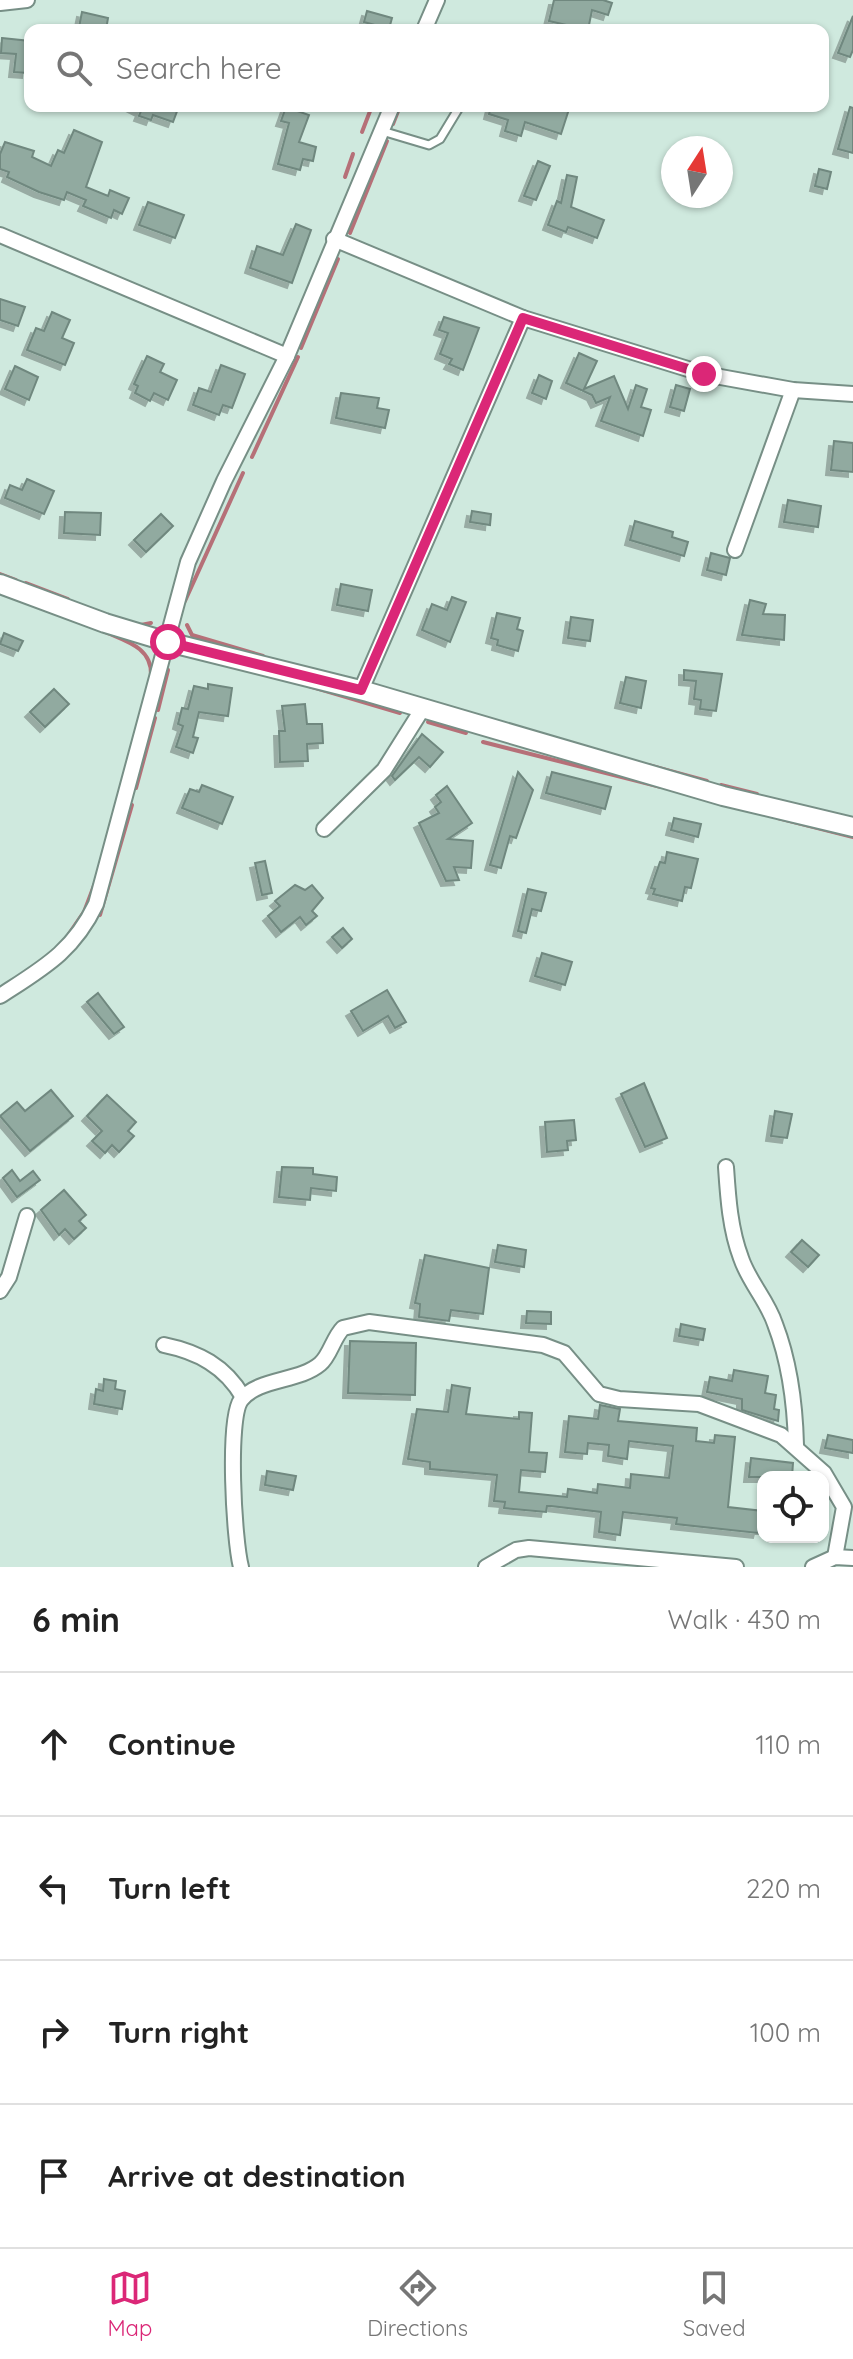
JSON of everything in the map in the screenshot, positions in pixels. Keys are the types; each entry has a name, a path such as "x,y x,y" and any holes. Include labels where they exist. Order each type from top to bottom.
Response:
{"street":[{"path":"0,3 27,0"},
{"path":"427,24 437,0"},
{"path":"0,996 61,955 83,932 96,904 188,562 224,481 287,356 390,112"},
{"path":"0,235 287,356"},
{"path":"334,239 523,318 704,374 793,390 853,394"},
{"path":"361,690 523,318"},
{"path":"735,550 793,390"},
{"path":"0,584 105,623 168,642 361,690 723,796 853,827"},
{"path":"324,829 384,770 423,708"},
{"path":"726,1167 729,1208 740,1258 765,1300 783,1346 795,1398 796,1445"},
{"path":"0,1291 9,1277 27,1216"},
{"path":"241,1567 233,1474 237,1407 243,1397 317,1366 343,1328 369,1322 543,1345 564,1353 599,1394 699,1404 751,1422 796,1445 824,1473 844,1507 835,1557"},
{"path":"164,1345 203,1356 234,1383 243,1397"},
{"path":"486,1567 516,1550 529,1548 736,1567"},
{"path":"813,1567 835,1557 853,1558"}],"lane":[{"path":"382,131 429,145 440,139 456,112"}],"building":[{"path":"554,0 603,0 612,3 608,15 592,10 589,24 549,21"},
{"path":"367,11 392,18 390,24 364,22"},
{"path":"82,12 108,18 107,24 80,24"},
{"path":"853,16 853,50 850,57 838,53"},
{"path":"2,38 24,40 24,73 14,72 16,54 1,53"},
{"path":"850,107 853,108 853,153 838,149"},
{"path":"141,112 177,112 173,122 153,115 151,120 139,116"},
{"path":"284,112 309,115 299,142 316,147 313,161 303,159 300,170 278,164 289,123 281,121"},
{"path":"568,112 561,134 525,122 521,136 505,131 508,120 489,114"},
{"path":"74,130 102,142 86,187 108,196 110,190 129,198 122,214 114,210 111,218 83,206 86,200 67,192 64,200 39,192 7,177 9,172 0,169 0,154 5,142 34,151 32,157 51,166 58,150 64,153"},
{"path":"538,161 550,166 536,200 524,196"},
{"path":"819,169 831,172 827,189 815,186"},
{"path":"567,175 577,177 571,207 604,220 597,238 568,227 566,232 548,225 557,201 561,203"},
{"path":"148,202 184,215 175,238 139,225"},
{"path":"296,224 311,230 292,283 250,268 257,246 283,255"},
{"path":"0,299 25,307 18,326 0,320"},
{"path":"52,312 70,320 62,338 74,343 65,365 27,350 36,328 44,331"},
{"path":"444,317 479,328 463,370 449,364 452,359 440,354 448,333 439,330"},
{"path":"579,353 597,361 584,389 614,376 628,409 636,385 647,389 641,407 651,410 643,436 601,421 610,397 596,403 592,395 566,383"},
{"path":"147,356 164,364 160,372 177,380 168,400 154,393 150,401 135,393 138,386 134,384"},
{"path":"221,365 245,374 232,408 223,405 219,415 193,405 199,388 211,392"},
{"path":"15,366 38,377 29,400 5,389"},
{"path":"539,375 552,381 546,399 532,393"},
{"path":"676,385 690,389 684,411 670,407"},
{"path":"341,393 379,398 377,408 389,410 385,428 336,418"},
{"path":"834,441 853,443 853,472 831,470"},
{"path":"27,479 54,491 44,514 5,498 10,485 22,490"},
{"path":"788,500 821,506 818,527 784,522"},
{"path":"472,511 491,514 490,525 470,522"},
{"path":"65,512 101,513 100,535 64,533"},
{"path":"161,514 173,526 146,552 134,540"},
{"path":"635,521 673,532 672,537 688,542 684,556 630,540"},
{"path":"711,553 730,558 726,575 707,570"},
{"path":"341,584 372,590 368,611 337,605"},
{"path":"452,597 466,602 450,642 422,630 432,604 447,610"},
{"path":"750,600 766,604 763,614 785,615 784,640 742,635"},
{"path":"497,613 520,618 517,629 523,631 518,651 497,645 498,640 491,638"},
{"path":"571,617 593,620 590,641 568,638"},
{"path":"4,633 23,641 18,651 0,644"},
{"path":"684,670 722,674 716,711 700,709 701,700 694,699 696,681 684,680"},
{"path":"626,677 646,681 641,708 620,703"},
{"path":"208,684 232,688 228,716 199,712 193,737 198,738 193,753 176,747 183,726 178,724 182,708 188,709 194,686 208,689"},
{"path":"54,689 69,704 45,727 30,712"},
{"path":"305,704 307,724 322,724 323,743 307,744 308,761 280,762 279,731 285,731 282,706"},
{"path":"422,734 443,752 430,767 419,757 395,780 392,776"},
{"path":"518,772 533,790 516,838 510,836 501,868 490,865"},
{"path":"552,772 611,787 605,809 546,793"},
{"path":"202,785 233,797 222,824 182,808 190,789 199,792"},
{"path":"447,786 472,823 448,839 473,841 471,868 454,867 459,880 446,881 419,823 439,813 435,807 441,802 436,795"},
{"path":"674,818 701,824 698,837 671,830"},
{"path":"667,852 698,859 691,888 685,887 682,901 653,894 655,889 651,888 660,862 665,863"},
{"path":"265,861 272,893 262,895 255,863"},
{"path":"295,885 305,890 312,885 323,898 312,911 317,916 306,925 300,917 281,932 268,916 280,906 275,901"},
{"path":"528,889 546,893 541,911 532,909 526,933 518,931"},
{"path":"343,928 352,939 342,948 332,937"},
{"path":"542,953 572,962 565,985 535,976"},
{"path":"387,990 406,1022 395,1028 388,1016 363,1031 351,1011"},
{"path":"98,993 124,1027 114,1034 87,1002"},
{"path":"644,1083 667,1138 645,1147 621,1094"},
{"path":"51,1090 73,1116 30,1151 0,1116 17,1102 25,1111"},
{"path":"107,1095 136,1122 128,1131 134,1136 119,1152 112,1145 105,1153 92,1141 102,1131 87,1116"},
{"path":"775,1111 792,1114 787,1138 771,1136"},
{"path":"574,1120 576,1140 567,1141 568,1150 547,1152 545,1122"},
{"path":"282,1167 313,1168 313,1174 337,1177 336,1191 311,1188 310,1200 279,1197"},
{"path":"12,1170 20,1181 33,1171 40,1180 17,1197 3,1178"},
{"path":"64,1190 86,1215 79,1221 86,1228 74,1239 65,1229 59,1235 41,1210"},
{"path":"802,1240 819,1255 808,1267 791,1252"},
{"path":"498,1245 526,1250 524,1267 495,1262"},
{"path":"425,1255 489,1268 483,1314 451,1310 449,1321 419,1317 420,1304 415,1303"},
{"path":"527,1311 551,1312 551,1324 526,1323"},
{"path":"681,1324 705,1329 703,1340 679,1336"},
{"path":"350,1341 416,1343 415,1395 348,1393"},
{"path":"734,1370 768,1376 765,1393 776,1395 774,1409 779,1410 778,1421 742,1410 742,1399 707,1392 710,1377 732,1381"},
{"path":"104,1379 116,1381 115,1389 125,1391 122,1409 94,1404 96,1389 103,1391"},
{"path":"452,1385 470,1388 466,1414 519,1419 519,1412 532,1413 529,1452 547,1453 545,1472 521,1470 519,1492 567,1497 568,1489 597,1493 598,1484 630,1488 631,1474 669,1478 673,1446 629,1441 627,1459 608,1456 609,1445 588,1443 587,1454 565,1452 569,1416 598,1419 600,1405 620,1409 618,1421 697,1428 696,1441 714,1443 715,1435 735,1437 728,1507 757,1510 757,1533 676,1524 677,1518 623,1512 620,1535 599,1532 601,1512 551,1506 547,1506 546,1512 504,1508 505,1502 494,1501 497,1475 430,1469 430,1462 408,1459 417,1409 448,1412"},
{"path":"828,1435 853,1440 853,1453 825,1448"},
{"path":"751,1458 793,1463 792,1471 757,1471 757,1477 749,1477"},
{"path":"267,1471 296,1476 293,1490 265,1485"}],"waterway":[{"path":"362,132 370,112"},
{"path":"393,124 398,112"},
{"path":"350,233 387,141"},
{"path":"345,177 353,154"},
{"path":"301,348 338,259"},
{"path":"252,457 298,357"},
{"path":"185,601 243,473"},
{"path":"0,574 16,580"},
{"path":"26,583 68,599"},
{"path":"141,625 151,623"},
{"path":"187,625 192,635 263,656"},
{"path":"103,631 142,651 150,665 151,675"},
{"path":"158,710 168,670"},
{"path":"309,686 400,713"},
{"path":"136,788 155,718"},
{"path":"428,722 466,733"},
{"path":"483,742 661,787"},
{"path":"648,765 707,781"},
{"path":"721,785 757,794"},
{"path":"100,915 132,805"},
{"path":"778,818 853,837"},
{"path":"69,934 84,912 95,883"}],"route":[{"path":"168,642 361,690 523,318 704,374"}]}
